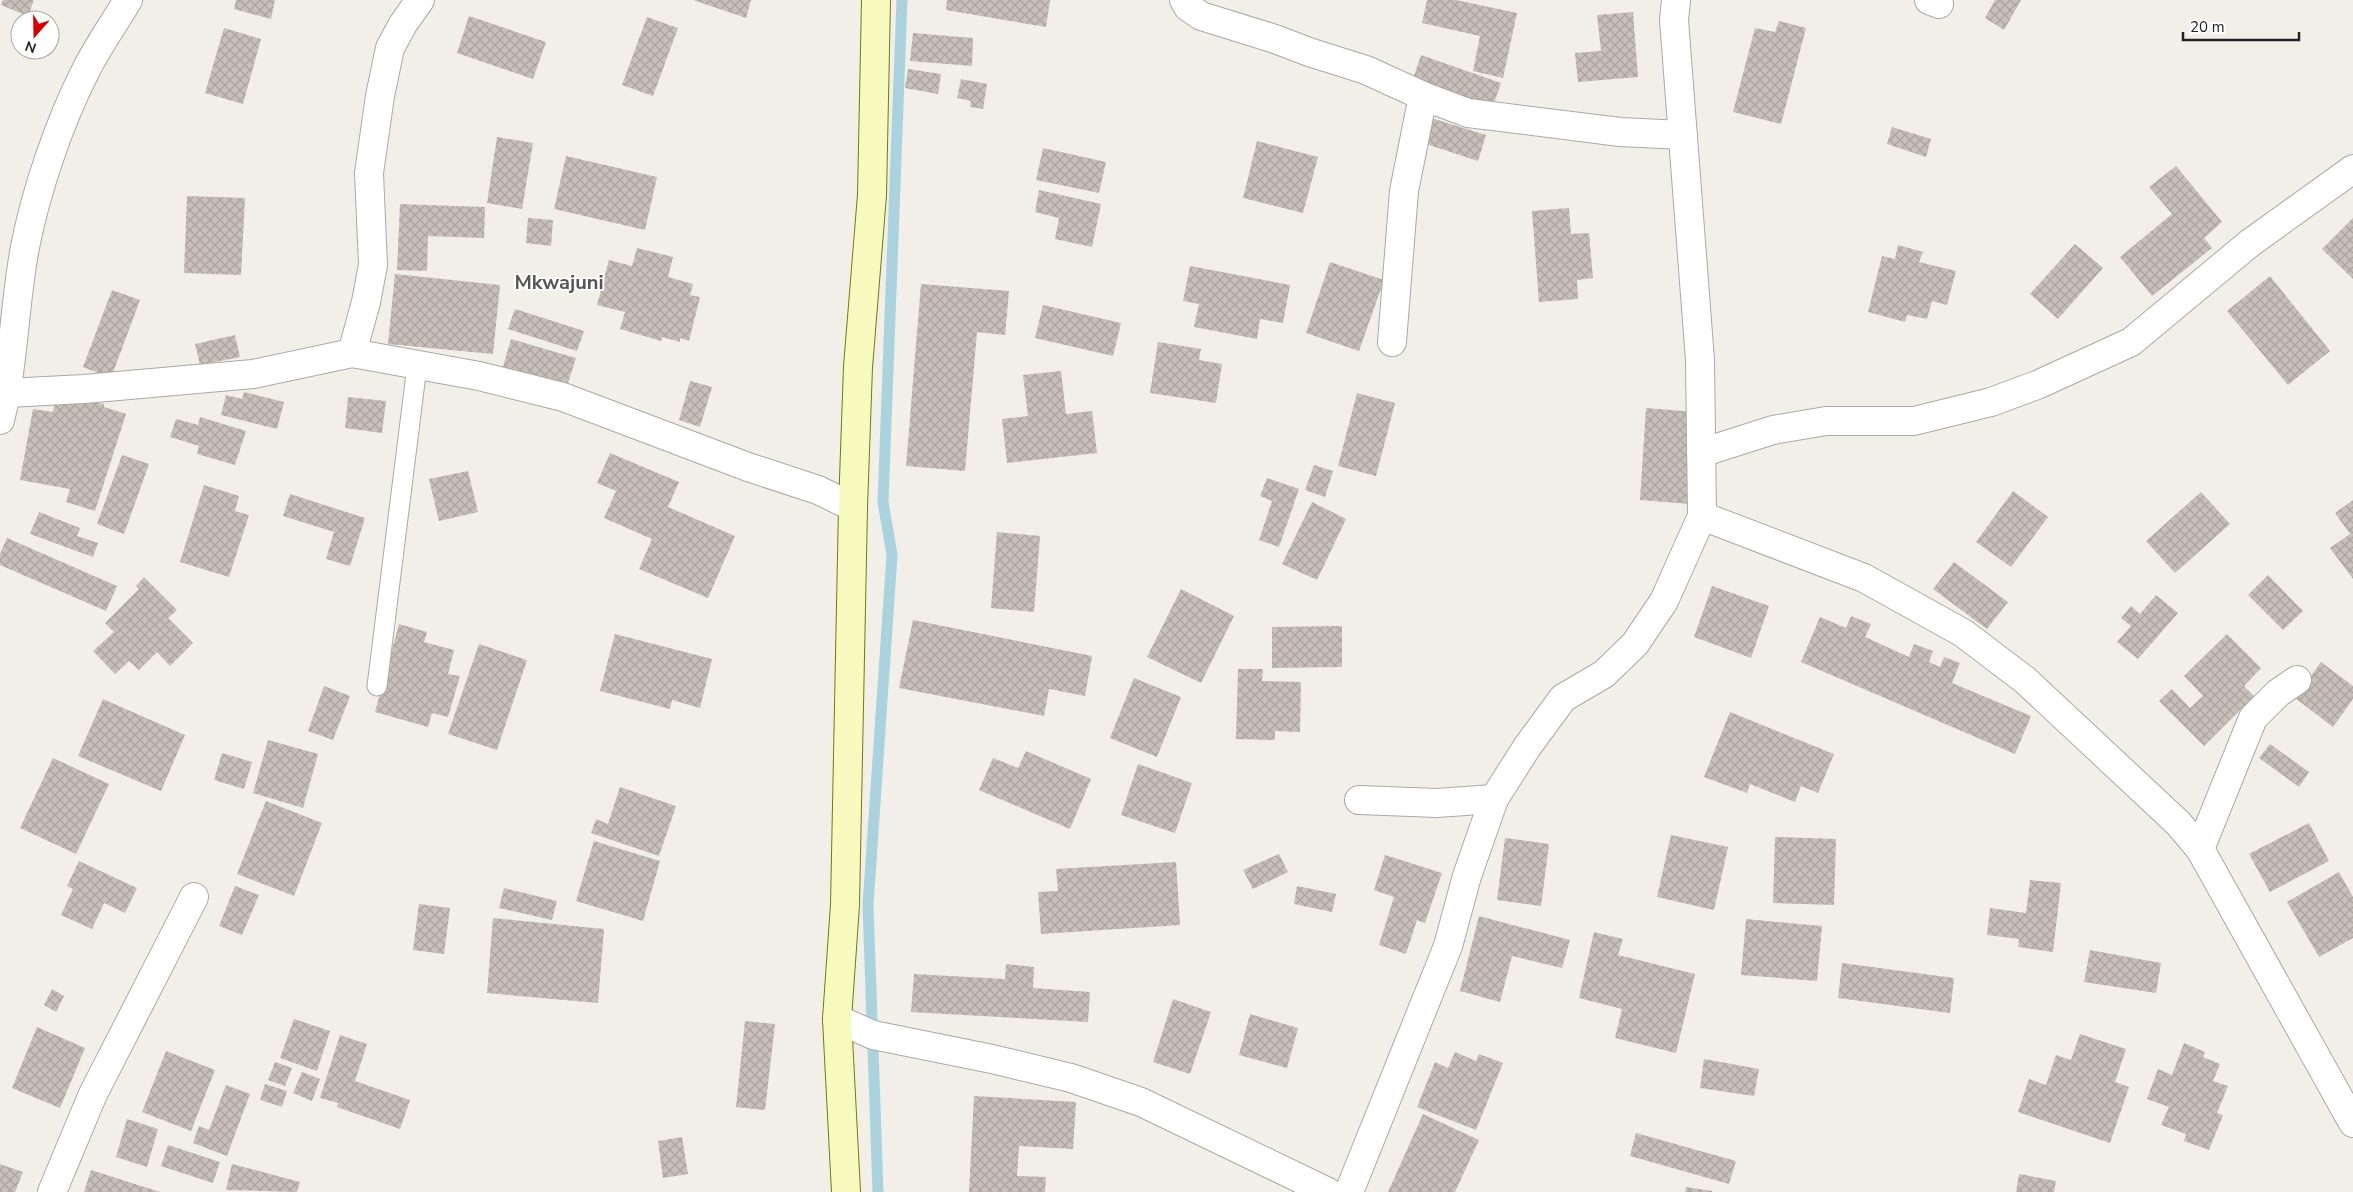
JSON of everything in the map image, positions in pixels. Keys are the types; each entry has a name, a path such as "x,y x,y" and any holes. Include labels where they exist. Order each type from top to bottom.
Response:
{"main road":[{"path":"846,1192 837,1019 845,905 853,507 858,367 872,195 876,0"}],"street":[{"path":"0,420 25,245 40,193 62,122 85,71 128,0"},
{"path":"352,352 366,302 373,265 369,173 380,96 390,48 403,24 420,0"},
{"path":"1184,0 1188,7 1201,16 1275,38 1309,52 1366,70 1423,96 1468,113 1620,132 1683,135"},
{"path":"1349,1192 1448,946 1467,876 1494,799 1527,747 1563,698 1604,674 1635,644 1664,601 1702,516 1700,360 1674,20 1676,0"},
{"path":"1392,342 1404,191 1423,96"},
{"path":"1701,453 1773,430 1826,420 1914,421 1991,402 2037,385 2131,342 2250,243 2353,169"},
{"path":"4,392 84,390 253,374 352,352 417,366 479,376 562,397 748,467 818,490 853,507"},
{"path":"1702,516 1864,578 1963,633 2025,680 2178,823 2200,849 2353,1123"},
{"path":"2200,849 2253,718 2278,693 2297,680"},
{"path":"1359,800 1437,803 1494,799"},
{"path":"52,1192 93,1094 194,897"},
{"path":"837,1019 873,1035 1071,1078 1141,1102 1328,1192"}],"lane":[{"path":"377,686 417,366"}],"building":[{"path":"3,0 34,0 30,10 13,10 1,5"},
{"path":"236,0 275,0 271,19 234,9"},
{"path":"693,0 751,0 746,18"},
{"path":"947,0 1050,0 1046,27 946,10"},
{"path":"1427,0 1456,0 1517,13 1503,78 1473,71 1480,36 1422,23"},
{"path":"1995,0 2021,0 2004,30 1985,18"},
{"path":"1633,12 1638,77 1578,82 1575,53 1601,51 1597,15"},
{"path":"469,16 546,42 533,79 457,53"},
{"path":"647,17 678,28 653,96 622,85"},
{"path":"1779,21 1806,28 1781,124 1733,112 1755,28 1775,32"},
{"path":"224,28 261,39 243,104 205,93"},
{"path":"913,33 973,38 972,66 910,61"},
{"path":"1421,55 1501,83 1491,112 1411,85"},
{"path":"908,69 941,74 938,94 905,88"},
{"path":"961,79 987,84 983,109 970,107 971,101 957,98"},
{"path":"1428,117 1486,135 1478,161 1420,142"},
{"path":"1892,127 1931,139 1926,157 1887,144"},
{"path":"497,137 533,143 522,209 487,203"},
{"path":"1257,141 1318,157 1303,213 1243,198"},
{"path":"1043,148 1106,162 1099,193 1036,180"},
{"path":"566,156 657,177 645,230 554,209"},
{"path":"2176,166 2222,222 2204,238 2212,248 2152,296 2120,257 2172,214 2149,187"},
{"path":"1039,190 1101,204 1092,247 1055,239 1059,218 1035,212"},
{"path":"187,196 245,198 241,275 184,273"},
{"path":"400,204 485,207 484,238 428,236 427,271 397,270"},
{"path":"1569,208 1571,234 1589,233 1593,278 1577,280 1578,299 1539,302 1532,211"},
{"path":"528,218 553,220 551,246 526,243"},
{"path":"2353,218 2353,279 2322,249"},
{"path":"2075,244 2103,268 2058,319 2030,294"},
{"path":"1898,245 1923,252 1919,262 1956,271 1947,305 1932,301 1927,319 1907,315 1905,322 1868,312 1882,256 1895,259"},
{"path":"637,248 673,257 668,277 693,284 690,295 700,297 689,341 680,338 680,342 662,337 661,341 620,329 625,312 597,305 609,260 632,266"},
{"path":"1330,262 1384,280 1359,351 1306,333"},
{"path":"1190,266 1290,285 1283,323 1260,319 1257,339 1194,327 1199,304 1183,301"},
{"path":"395,274 500,285 493,354 388,344"},
{"path":"2270,276 2330,351 2288,385 2227,311"},
{"path":"921,284 1009,291 1005,335 977,332 965,471 906,466"},
{"path":"112,290 140,300 111,378 83,367"},
{"path":"1043,305 1121,323 1113,356 1035,338"},
{"path":"515,309 584,331 577,351 508,329"},
{"path":"235,335 240,357 200,365 195,344"},
{"path":"511,339 576,358 567,386 503,367"},
{"path":"1158,342 1201,349 1199,360 1222,364 1216,403 1150,393"},
{"path":"1061,371 1066,414 1092,411 1097,453 1007,463 1002,419 1028,416 1023,375"},
{"path":"690,381 712,387 700,427 679,420"},
{"path":"244,392 284,402 277,429 221,415 226,395 242,399"},
{"path":"1357,393 1395,403 1376,476 1338,466"},
{"path":"56,396 104,404 104,407 126,414 95,511 66,502 70,489 20,480 33,409 53,412"},
{"path":"348,397 386,401 382,433 345,428"},
{"path":"1646,408 1696,412 1690,504 1640,500"},
{"path":"200,417 246,431 235,465 197,454 199,446 170,437 176,419 198,425"},
{"path":"610,453 679,482 668,507 735,536 708,598 639,569 652,539 604,518 616,491 597,483"},
{"path":"122,455 149,464 124,534 97,524"},
{"path":"1314,465 1333,471 1325,497 1305,490"},
{"path":"468,471 478,512 439,521 429,479"},
{"path":"1267,478 1299,489 1279,547 1259,540 1272,501 1260,496"},
{"path":"204,485 239,496 235,511 249,515 229,577 180,562"},
{"path":"2013,491 2048,517 2011,567 1976,542"},
{"path":"2201,492 2230,524 2175,573 2146,541"},
{"path":"290,494 365,518 350,566 326,559 334,532 283,516"},
{"path":"2353,500 2353,579 2330,548 2350,534 2335,513"},
{"path":"1312,502 1346,519 1317,580 1282,564"},
{"path":"39,512 80,528 77,536 98,543 93,557 30,534"},
{"path":"997,532 1040,536 1034,612 991,608"},
{"path":"7,538 117,586 106,611 0,565 0,554"},
{"path":"1954,562 2008,602 1987,629 1933,589"},
{"path":"2268,575 2303,611 2283,630 2248,595"},
{"path":"144,577 177,610 168,618 193,643 170,666 157,652 139,670 129,661 115,674 93,651 114,632 105,623 139,589 136,586"},
{"path":"1712,586 1769,606 1751,658 1694,637"},
{"path":"1181,589 1234,616 1201,683 1147,657"},
{"path":"2156,595 2178,613 2138,659 2117,642 2131,626 2121,618 2131,606 2140,614"},
{"path":"1851,616 1871,624 1865,637 1909,657 1914,644 1933,651 1929,662 1940,667 1944,657 1960,663 1952,683 2031,716 2015,754 1801,662 1820,617 1846,628"},
{"path":"913,620 1092,656 1085,696 1049,689 1044,716 899,688"},
{"path":"399,624 427,632 424,642 454,650 448,674 460,676 448,717 432,713 428,727 375,712"},
{"path":"1342,626 1342,667 1272,668 1272,627"},
{"path":"615,634 712,659 700,708 672,700 670,709 600,691"},
{"path":"2227,634 2261,668 2244,686 2254,696 2204,746 2159,701 2172,689 2190,708 2203,696 2184,676"},
{"path":"479,644 527,660 497,750 448,734"},
{"path":"2321,662 2353,686 2353,699 2333,727 2295,698"},
{"path":"1238,669 1263,669 1262,681 1301,682 1300,732 1275,731 1275,740 1236,739"},
{"path":"1134,678 1181,697 1157,757 1110,738"},
{"path":"324,686 350,696 333,740 308,731"},
{"path":"103,699 185,735 161,791 78,756"},
{"path":"1730,712 1834,754 1818,793 1801,786 1795,802 1750,784 1747,793 1704,777"},
{"path":"268,740 318,754 303,808 253,793"},
{"path":"2270,744 2309,772 2299,787 2259,758"},
{"path":"1026,751 1091,779 1070,829 979,790 993,758 1018,768"},
{"path":"222,753 252,762 244,789 214,780"},
{"path":"53,758 109,784 76,854 20,828"},
{"path":"1138,764 1192,783 1175,833 1121,815"},
{"path":"620,787 676,806 659,856 591,833 596,819 608,824"},
{"path":"266,801 322,823 294,896 237,874"},
{"path":"2309,823 2329,861 2270,892 2249,854"},
{"path":"1671,835 1728,847 1714,910 1657,897"},
{"path":"1775,837 1836,839 1834,905 1773,903"},
{"path":"1505,838 1549,844 1541,906 1497,900"},
{"path":"594,841 660,861 643,921 576,901"},
{"path":"1279,854 1288,872 1253,889 1243,870"},
{"path":"1385,855 1442,873 1425,923 1417,920 1406,954 1379,945 1394,897 1374,890"},
{"path":"79,861 137,888 125,913 104,903 92,929 61,915 73,889 67,886"},
{"path":"1176,862 1180,925 1041,934 1038,892 1058,891 1056,869"},
{"path":"2339,872 2353,897 2353,938 2319,957 2287,902"},
{"path":"2030,880 2061,883 2053,952 2018,947 2019,939 1987,935 1990,908 2026,913"},
{"path":"235,886 259,895 242,935 219,926"},
{"path":"1297,886 1336,894 1332,912 1294,904"},
{"path":"504,888 557,901 552,920 499,908"},
{"path":"419,904 450,908 444,954 413,950"},
{"path":"1479,916 1570,940 1562,968 1512,956 1500,1002 1460,991"},
{"path":"493,918 604,929 598,1003 487,993"},
{"path":"1746,919 1822,926 1817,981 1741,975"},
{"path":"1594,932 1623,939 1618,955 1695,974 1676,1053 1615,1038 1622,1009 1579,998"},
{"path":"2090,950 2161,963 2156,993 2084,982"},
{"path":"1842,963 1954,978 1950,1013 1838,998"},
{"path":"1006,964 1034,967 1033,988 1090,992 1088,1022 911,1012 914,974 1005,979"},
{"path":"52,989 64,996 56,1012 44,1005"},
{"path":"1173,999 1211,1012 1190,1074 1153,1062"},
{"path":"1250,1014 1298,1028 1287,1068 1239,1055"},
{"path":"294,1019 330,1031 317,1071 280,1058"},
{"path":"745,1021 775,1024 765,1110 736,1107"},
{"path":"37,1027 85,1048 60,1108 12,1088"},
{"path":"2080,1034 2126,1049 2115,1082 2129,1087 2110,1143 2018,1112 2029,1079 2046,1085 2056,1055 2071,1060"},
{"path":"340,1035 367,1044 355,1081 410,1100 400,1129 337,1107 338,1103 320,1098"},
{"path":"2184,1043 2205,1052 2203,1057 2220,1064 2213,1081 2228,1086 2217,1113 2223,1115 2209,1150 2184,1141 2186,1134 2161,1125 2169,1107 2147,1099 2158,1069 2172,1075"},
{"path":"166,1051 215,1070 191,1131 142,1112"},
{"path":"1455,1052 1476,1061 1479,1054 1503,1063 1476,1130 1417,1107 1435,1062 1448,1068"},
{"path":"1704,1059 1759,1069 1754,1096 1700,1088"},
{"path":"275,1062 292,1068 285,1086 268,1080"},
{"path":"302,1072 320,1079 312,1101 293,1093"},
{"path":"265,1084 287,1091 282,1107 260,1100"},
{"path":"226,1085 250,1094 227,1156 193,1143 199,1126 209,1130"},
{"path":"974,1096 1076,1102 1073,1149 1019,1146 1017,1176 1046,1177 1045,1192 969,1192"},
{"path":"1423,1114 1479,1140 1455,1192 1388,1192"},
{"path":"127,1119 158,1129 147,1167 116,1157"},
{"path":"1636,1133 1736,1161 1729,1184 1630,1156"},
{"path":"682,1137 688,1174 663,1178 658,1141"},
{"path":"168,1145 220,1162 213,1183 161,1166"},
{"path":"0,1164 23,1172 15,1192 0,1192"},
{"path":"232,1164 300,1182 297,1192 226,1190"},
{"path":"91,1170 160,1192 84,1192"},
{"path":"2019,1174 2056,1181 2054,1192 2016,1192"},
{"path":"1686,1187 1712,1191 1712,1192 1685,1192"}],"waterway":[{"path":"878,1192 868,905 892,555 883,502 902,0"}],"district":[{"name":"Mkwajuni","path":"559,282"}]}
